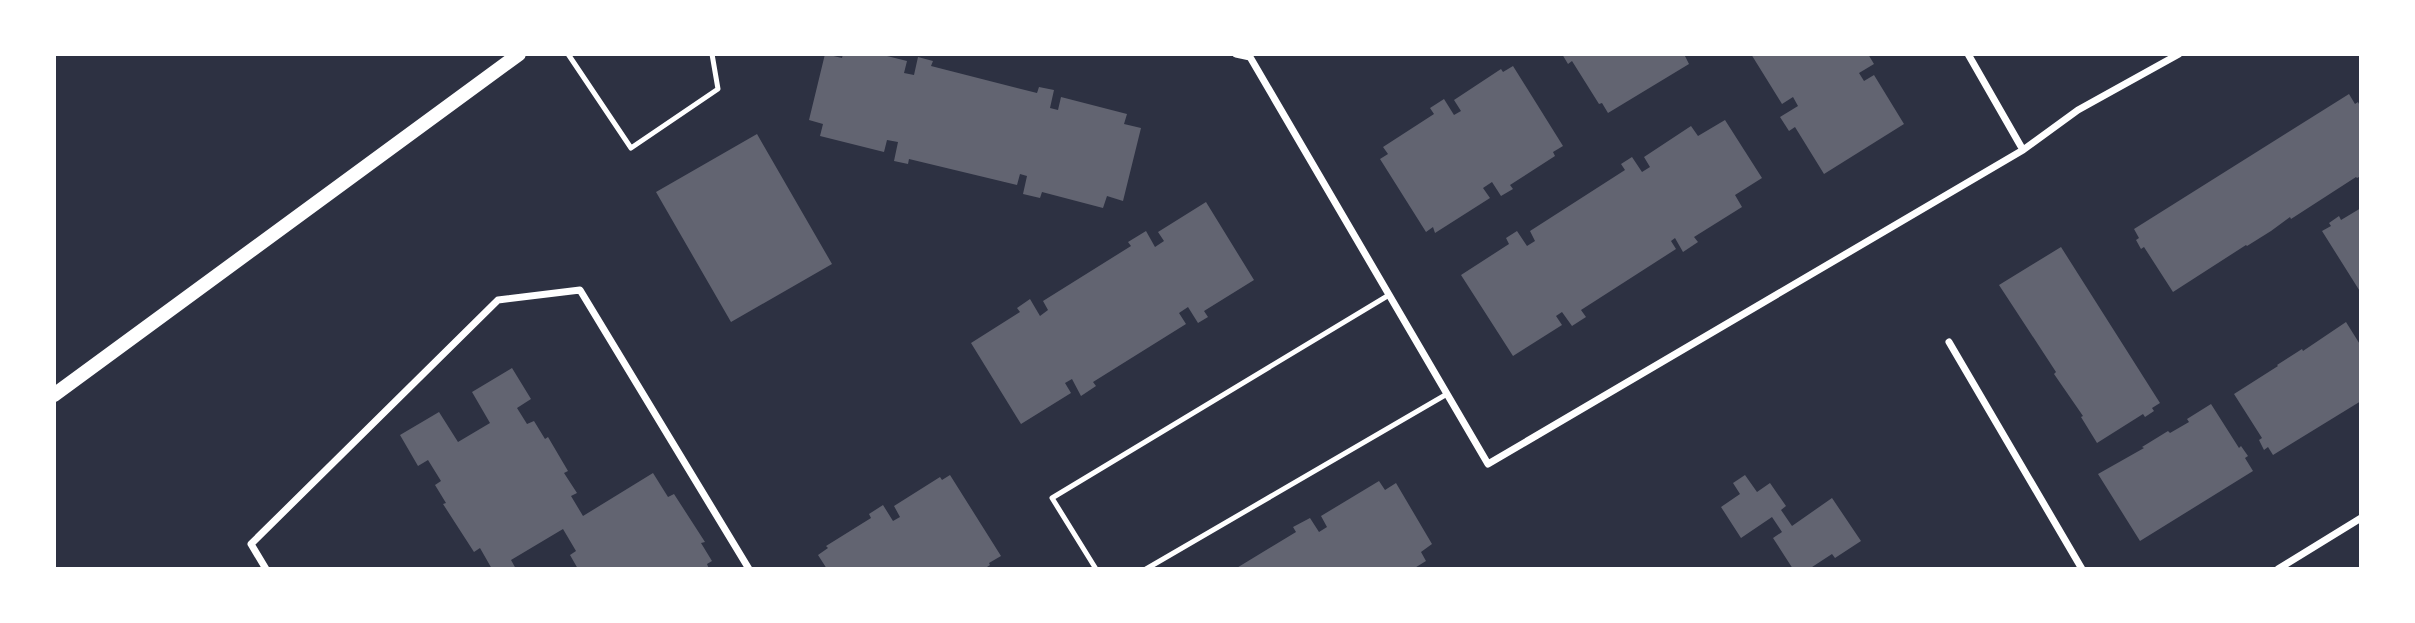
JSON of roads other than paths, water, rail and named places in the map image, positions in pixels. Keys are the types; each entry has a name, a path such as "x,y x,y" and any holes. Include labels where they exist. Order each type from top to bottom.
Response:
{"main road":[{"path":"54,395 519,54"}],"street":[{"path":"1236,54 1251,56 1488,464 2023,150 2078,110 2179,54"},
{"path":"1968,54 2023,150"},
{"path":"266,569 251,544 498,300 580,290 749,569"},
{"path":"1949,342 2082,569"},
{"path":"2278,569 2361,518"}],"lane":[{"path":"568,54 631,148 718,89 712,54"},
{"path":"1096,569 1052,498 1389,295"},
{"path":"1146,569 1447,394"}]}
